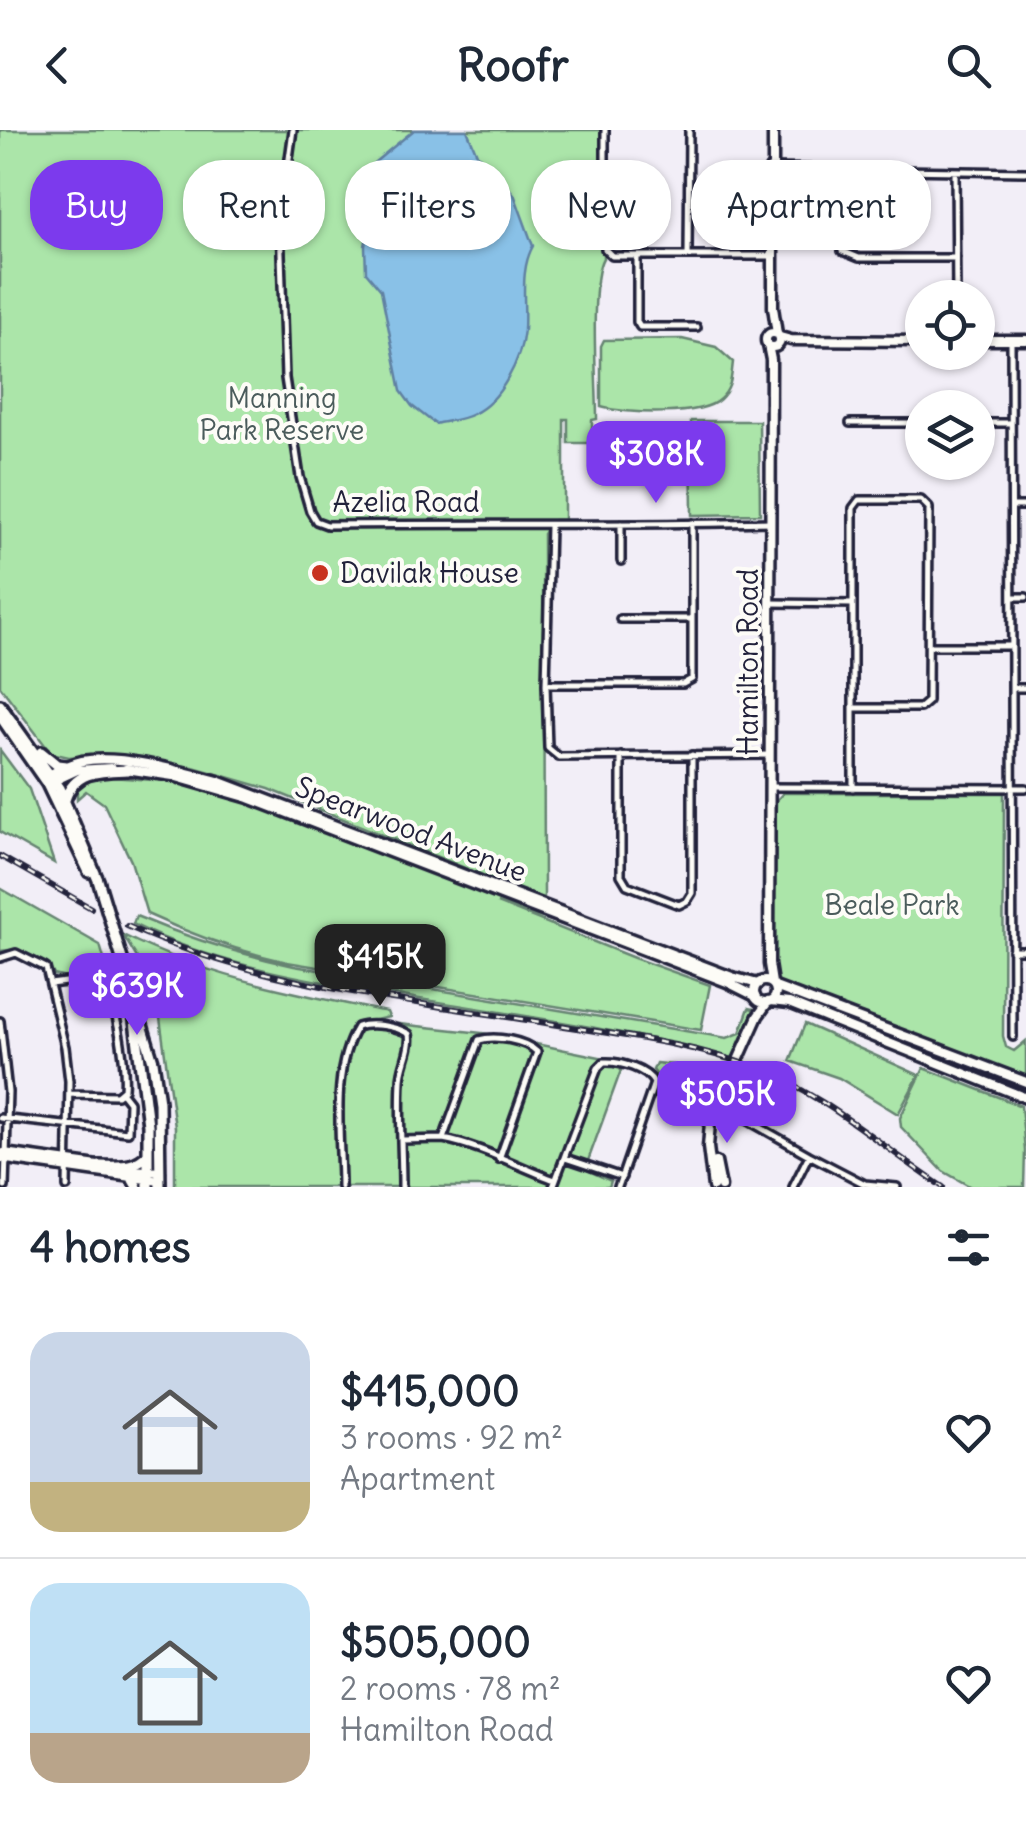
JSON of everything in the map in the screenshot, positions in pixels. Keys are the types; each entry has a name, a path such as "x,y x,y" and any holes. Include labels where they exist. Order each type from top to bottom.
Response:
{"main road":[{"name":"Hamilton Road","path":"771,130 771,160"},
{"name":"Hamilton Road","path":"771,250 775,340 771,360 769,964 773,985"},
{"path":"775,340 905,341"},
{"path":"995,340 1026,340"},
{"path":"0,705 31,744 49,760 66,766"},
{"path":"0,716 65,800 88,850 154,1070 159,1102 160,1180 135,1183 68,1164"},
{"path":"31,744 102,897"},
{"name":"Spearwood Avenue","path":"49,779 66,766 106,760 218,780 732,977 773,985"},
{"name":"Spearwood Avenue","path":"49,779 93,766 173,776 249,798 727,982 763,1000 789,1003 1026,1098"},
{"path":"65,800 70,786 80,778 94,772 128,770"},
{"name":"Hamilton Road","path":"763,1000 759,982 769,964"},
{"path":"125,972 140,1041 148,1125 148,1180"},
{"path":"721,1187 712,1147 718,1116 763,1000 773,985 1026,1082"},
{"path":"713,1187 708,1133 726,1094"},
{"path":"3,1156 128,1166 142,1162 148,1154"},
{"path":"100,1166 148,1180"}],"street":[{"name":"Azelia Road","path":"293,130 280,223 283,354 300,477 316,521 327,525 550,526 770,522"},
{"path":"605,130 605,249 612,256 771,256"},
{"path":"688,255 689,130"},
{"path":"931,171 1026,172"},
{"path":"955,172 956,280"},
{"path":"842,251 860,258 956,258"},
{"path":"636,256 640,327 697,327"},
{"path":"1012,340 1013,1038"},
{"path":"850,423 905,422"},
{"path":"995,422 1011,422"},
{"path":"852,708 920,708 928,701 930,508 926,503 855,502 852,708 853,788"},
{"path":"1012,506 1026,506"},
{"path":"620,524 621,561"},
{"path":"546,684 683,684 692,679 692,524"},
{"path":"550,526 546,684 548,748 552,754 770,755"},
{"path":"1012,597 1026,597"},
{"path":"770,602 853,604"},
{"path":"620,619 692,619"},
{"path":"929,646 1012,646"},
{"path":"1012,688 1026,688"},
{"path":"621,756 621,875 627,885 680,905 692,893 692,755"},
{"path":"770,787 1026,788"},
{"path":"1012,950 1026,950"},
{"path":"0,958 16,953 42,964 50,984 65,1047 69,1094 67,1187"},
{"path":"4,1118 128,1132 130,1102 122,1093 124,1074 110,996 66,982 50,984"},
{"path":"0,1021 6,1056 5,1187"},
{"path":"341,1187 341,1088 344,1062 357,1027 383,1027 408,1034 410,1042 400,1084 402,1187"},
{"path":"444,1140 479,1040 489,1037 532,1046 537,1052 536,1061 499,1159"},
{"path":"403,1140 460,1142 554,1184 598,1068 604,1062 613,1062 649,1074 654,1083 620,1184 565,1158"},
{"path":"69,1094 122,1093"},
{"path":"726,1094 732,1112 810,1155 865,1184 898,1187"},
{"path":"718,1116 732,1112"},
{"path":"793,1187 810,1155"}],"green space":[{"name":"Manning Park Reserve","path":"0,130 601,130 601,160 531,160 531,250 603,250 596,288 597,419 592,420 592,443 568,443 568,419 564,419 564,520 553,520 543,534 544,900 269,789 193,767 51,753 0,686"},
{"path":"682,339 716,347 733,362 729,386 720,399 711,405 681,411 601,407 604,340"},
{"path":"691,421 759,421 760,514 692,515"},
{"path":"0,750 29,789 54,863 0,832"},
{"path":"95,776 183,782 242,799 620,944 497,903 710,985 701,1030 287,962 181,929 147,914 131,861 104,804 86,791 77,799 77,788"},
{"name":"Beale Park","path":"783,793 1004,793 1003,1036 1006,1047 1014,1051 1026,1041 1026,1077 779,984 773,970 776,801"},
{"path":"0,888 100,945 113,990 54,975 47,963 18,949 0,951"},
{"path":"136,916 214,945 294,966 727,1038 740,1033 749,1008 754,1009 733,1058 608,1030 295,977 197,951 133,924"},
{"path":"123,935 220,973 387,1012 389,1017 371,1021 482,1033 624,1062 585,1169 611,1181 609,1187 175,1187 175,1127 156,989"},
{"path":"805,1024 919,1075 898,1114 839,1078 790,1061"},
{"path":"656,1063 693,1067 724,1078 703,1127 703,1098 662,1082 653,1070"},
{"path":"924,1068 1021,1106 1024,1187 971,1187 943,1171 901,1127 900,1118"}],"water":[{"path":"414,130 467,130 483,160 377,160"},
{"path":"511,191 531,250 525,276 522,342 508,378 492,400 464,418 435,424 412,406 401,391 381,290 366,272 365,250 511,250"}],"railway":[{"path":"0,856 91,908"},
{"path":"127,926 234,965 289,979 639,1038 750,1066 802,1090 943,1187"}],"place":[{"name":"Davilak House","path":"320,573"}]}
